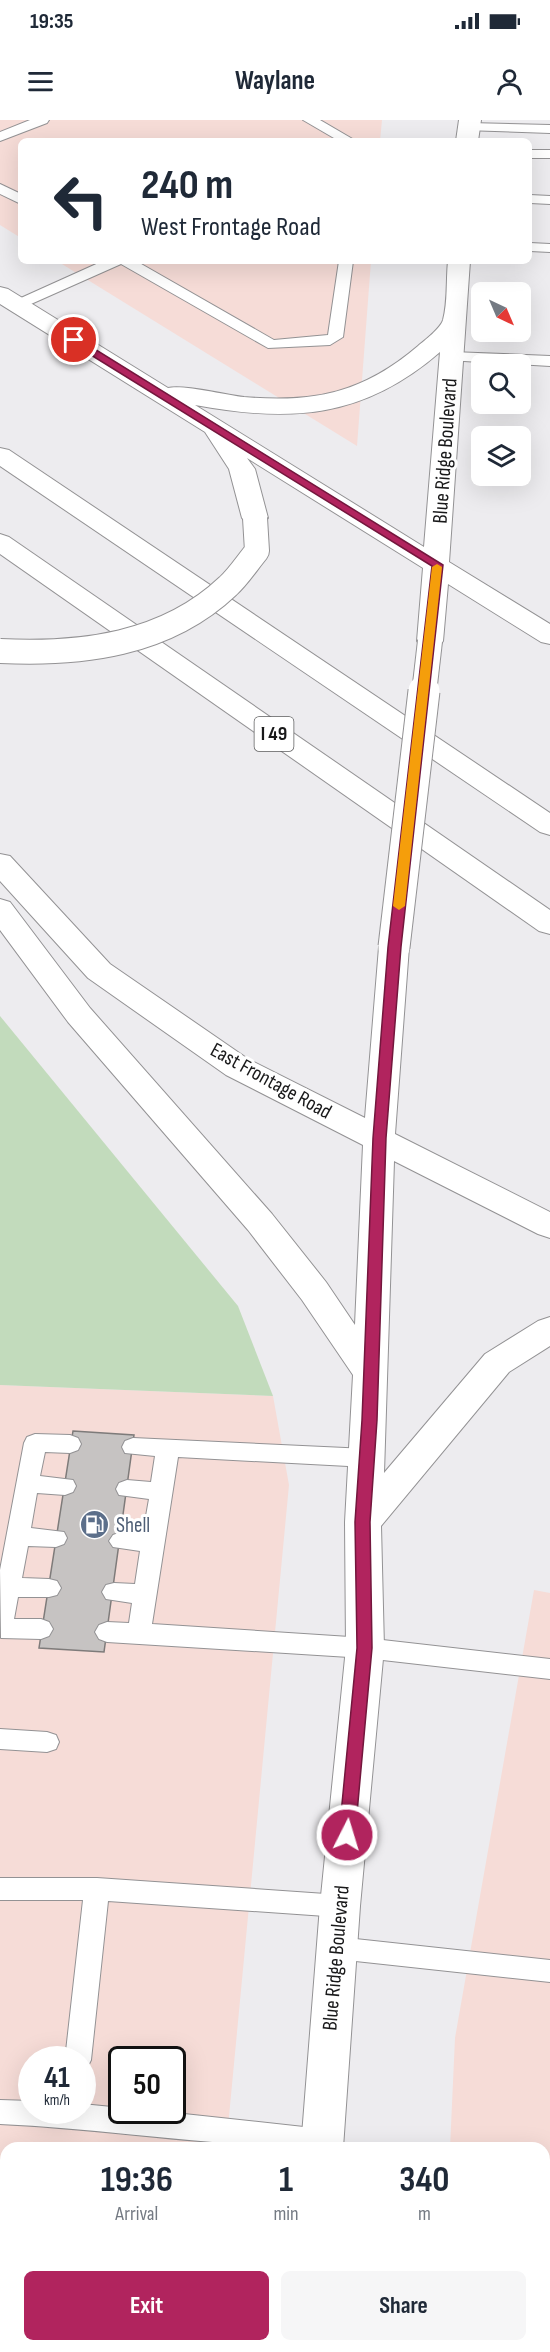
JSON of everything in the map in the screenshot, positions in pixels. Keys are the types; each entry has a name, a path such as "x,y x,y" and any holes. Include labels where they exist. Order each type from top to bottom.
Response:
{"main road":[{"name":"Blue Ridge Boulevard","path":"322,2142 340,1905 365,1648 363,1522 371,1374 379,1138 394,947 437,565 459,264"},
{"path":"9,300 550,636"},
{"path":"149,386 191,397 234,404 277,407 331,404 354,398 380,386 421,357 455,323"},
{"path":"0,651 38,654 99,650 153,633 193,613 227,587 257,551 255,518 242,469 212,425"},
{"path":"0,455 550,826"},
{"name":"I 49","path":"0,542 550,924"},
{"name":"East Frontage Road","path":"0,863 99,971 237,1067 550,1226"},
{"path":"0,909 79,1015 260,1222 314,1291 371,1374"},
{"path":"363,1522 497,1363 550,1330"}],"lane":[{"path":"0,137 42,120"},
{"path":"310,120 343,138"},
{"path":"468,129 550,129"},
{"path":"532,154 550,154"},
{"path":"0,188 18,198"},
{"path":"532,199 550,200"},
{"path":"532,247 550,248"},
{"path":"9,300 107,264"},
{"path":"131,264 273,345 330,340 335,337 346,264"},
{"path":"452,357 550,361"},
{"path":"41,1629 1,1628 35,1443 70,1444"},
{"path":"133,1447 367,1458"},
{"path":"139,1633 168,1448"},
{"path":"27,1484 64,1486"},
{"path":"127,1489 162,1491"},
{"path":"17,1536 56,1538"},
{"path":"121,1541 153,1543"},
{"path":"8,1587 49,1588"},
{"path":"114,1592 145,1594"},
{"path":"107,1632 365,1648 550,1669"},
{"path":"0,1739 47,1742"},
{"path":"0,1889 97,1889 340,1905"},
{"path":"80,2046 97,1889"},
{"path":"337,1948 550,1971"},
{"path":"0,2112 18,2112"},
{"path":"96,2116 299,2142"}],"shaded area":[{"path":"0,120 382,120 380,138 18,138 18,236 0,225"},
{"path":"62,264 371,264 357,446"},
{"path":"0,1385 273,1396 289,1485 227,2142 0,2142"},
{"path":"534,1590 550,1593 550,2142 450,2142 455,2038"}],"green space":[{"path":"0,1016 238,1306 273,1396 0,1385"}],"building":[{"path":"73,1431 134,1435 104,1652 39,1648"}],"slow traffic":[{"path":"399,906 437,567"}],"place":[{"name":"Shell","path":"95,1525"}],"route":[{"path":"74,340 437,565 394,947 379,1138 363,1522 365,1648 347,1835"}]}
